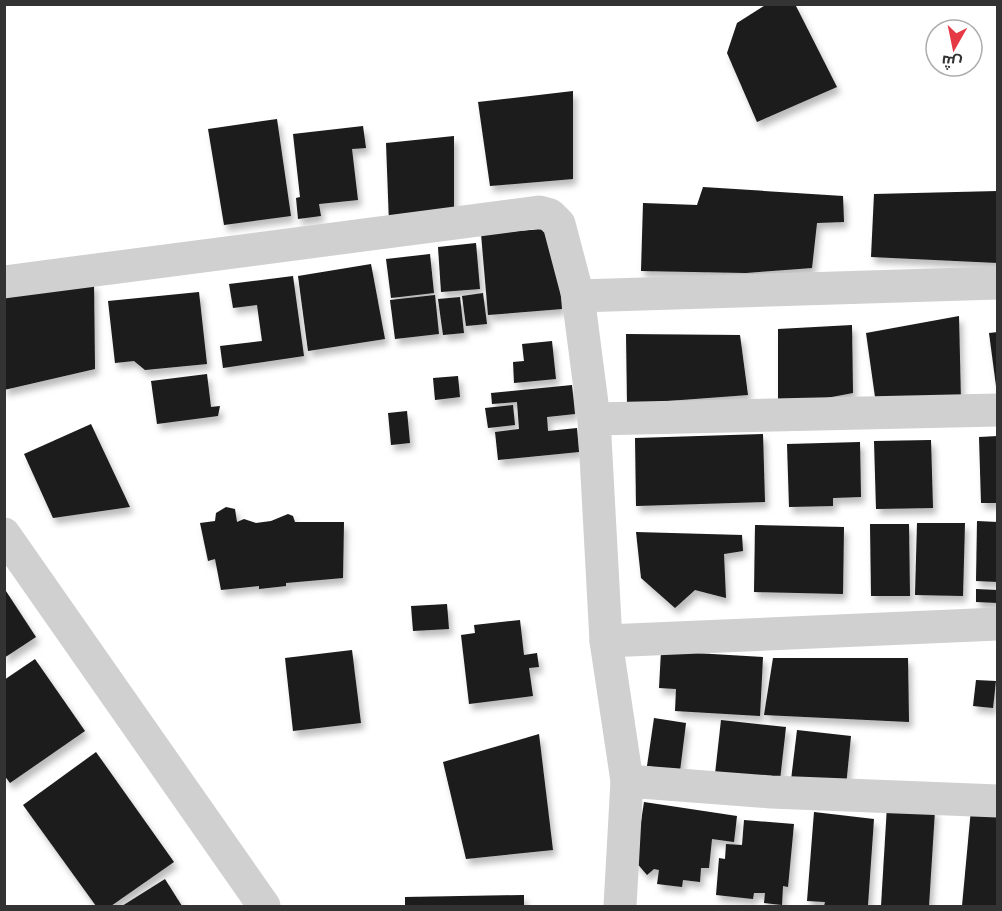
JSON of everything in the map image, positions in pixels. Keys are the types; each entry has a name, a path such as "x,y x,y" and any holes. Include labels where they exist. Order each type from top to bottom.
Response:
{"street":[{"path":"4,282 539,212 550,215 559,224 578,296 594,419 606,641 627,781 620,906"},
{"path":"578,296 998,283"},
{"path":"594,419 998,410"},
{"path":"4,534 264,906"},
{"path":"606,641 998,624"},
{"path":"627,781 771,792 998,801"}],"building":[{"path":"767,4 795,4 837,87 757,122 727,53 737,23"},
{"path":"573,91 573,179 490,186 478,102"},
{"path":"277,119 291,216 224,225 208,129"},
{"path":"363,126 366,148 352,149 358,200 319,204 321,216 298,219 296,198 300,197 293,134"},
{"path":"454,136 454,213 389,223 386,143"},
{"path":"703,187 843,196 844,222 817,223 812,268 746,273 641,271 643,203 697,205"},
{"path":"998,191 998,263 871,257 874,194"},
{"path":"555,228 562,309 488,315 481,234"},
{"path":"476,243 480,289 441,292 438,247"},
{"path":"430,254 434,293 391,298 386,259"},
{"path":"371,264 385,339 308,351 298,276"},
{"path":"293,276 304,356 223,368 220,346 262,341 257,305 233,308 229,284"},
{"path":"94,283 95,369 4,390 4,296"},
{"path":"199,292 207,364 145,370 134,361 115,363 108,301"},
{"path":"483,293 487,324 466,326 462,296"},
{"path":"435,295 439,334 395,339 390,300"},
{"path":"460,297 464,333 443,335 438,299"},
{"path":"959,316 961,402 876,404 866,333"},
{"path":"852,325 853,393 778,407 778,329"},
{"path":"998,332 998,386 996,386 989,333"},
{"path":"626,334 740,335 748,395 627,404"},
{"path":"552,341 556,379 514,383 513,362 524,361 522,344"},
{"path":"207,374 211,407 220,406 218,416 157,424 151,381"},
{"path":"458,376 460,397 435,400 433,378"},
{"path":"572,385 575,414 547,417 548,431 577,428 579,452 498,460 495,432 519,429 517,402 492,404 491,393"},
{"path":"513,405 515,425 488,428 485,408"},
{"path":"407,411 410,443 391,445 388,413"},
{"path":"91,424 130,507 53,518 24,454"},
{"path":"763,434 765,502 636,506 635,438"},
{"path":"998,436 998,503 981,503 979,437"},
{"path":"931,440 933,508 876,509 874,441"},
{"path":"860,442 861,497 833,498 833,506 789,507 787,444"},
{"path":"226,507 235,509 237,522 244,519 256,523 271,521 288,514 293,516 295,522 344,522 343,578 286,583 286,586 259,589 259,586 221,590 215,559 208,561 200,523 215,521 216,513"},
{"path":"977,521 998,522 998,582 976,581"},
{"path":"917,523 965,523 963,596 915,595"},
{"path":"870,524 909,524 910,596 871,596"},
{"path":"755,525 844,527 843,594 754,592"},
{"path":"636,532 742,535 743,551 724,554 726,598 695,590 675,608 641,578"},
{"path":"4,588 36,637 4,658"},
{"path":"976,589 998,590 998,603 976,602"},
{"path":"447,604 449,629 413,631 411,606"},
{"path":"520,620 524,655 537,653 539,667 529,668 533,696 469,704 461,635 475,633 474,625"},
{"path":"352,650 361,723 293,731 285,658"},
{"path":"661,651 763,657 760,716 675,711 676,689 659,688"},
{"path":"773,658 908,658 909,722 764,715"},
{"path":"35,659 85,731 10,783 4,775 4,680"},
{"path":"976,680 996,681 993,708 973,706"},
{"path":"654,718 686,723 680,771 647,766"},
{"path":"721,720 786,727 780,780 715,774"},
{"path":"797,730 851,736 846,786 791,780"},
{"path":"539,734 553,850 466,859 443,762"},
{"path":"96,752 174,862 111,906 96,906 23,805"},
{"path":"644,802 737,816 734,842 712,839 709,868 701,868 700,882 683,880 682,887 657,884 659,870 654,869 647,875 635,861"},
{"path":"887,806 935,810 929,906 881,906"},
{"path":"971,809 998,811 998,906 962,906"},
{"path":"814,812 874,819 868,905 824,906 825,902 807,901"},
{"path":"744,820 794,824 788,887 783,886 782,905 764,903 765,893 754,893 753,899 716,895 719,858 725,859 726,844 742,845"},
{"path":"165,879 182,906 122,906"},
{"path":"524,895 524,906 405,906 405,897"}]}
